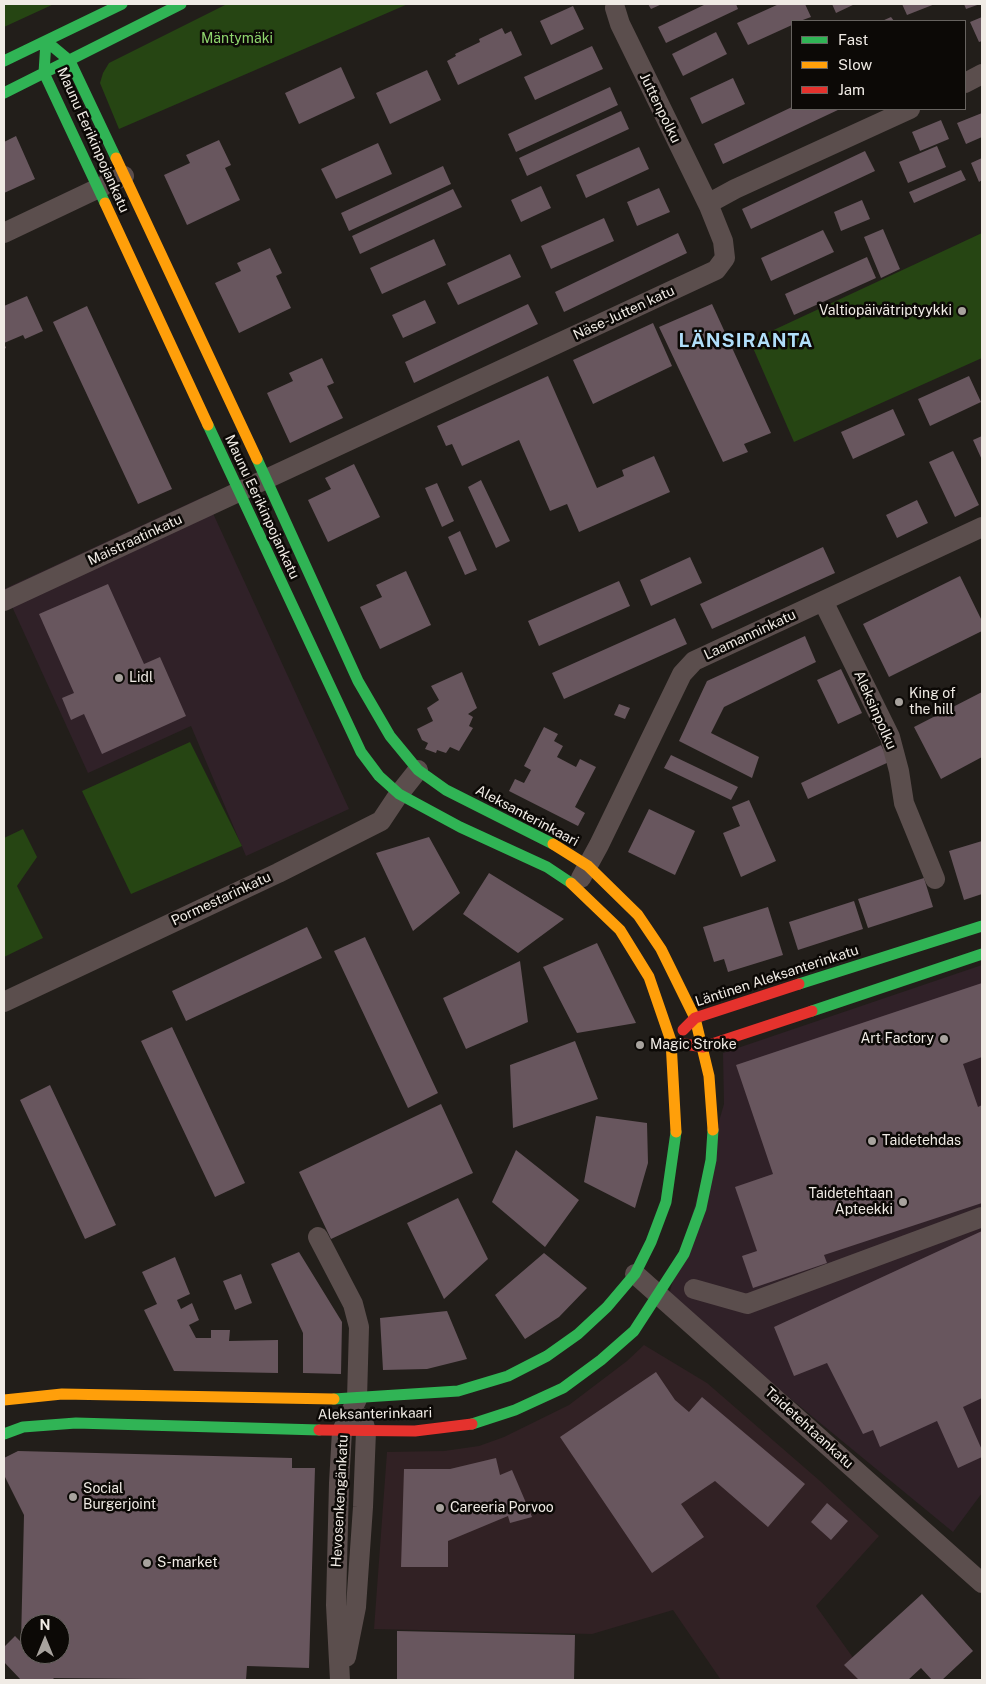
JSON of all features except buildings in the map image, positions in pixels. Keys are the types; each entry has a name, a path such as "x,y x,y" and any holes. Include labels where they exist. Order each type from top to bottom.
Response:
{"street":[{"path":"4,61 122,4"},
{"path":"4,92 44,74 181,4"},
{"name":"Juttenpolku","path":"615,8 624,33 709,206"},
{"name":"Maunu Eerikinpojankatu","path":"46,41 70,61 266,480 358,682 390,736 418,770"},
{"name":"Maunu Eerikinpojankatu","path":"46,41 44,74 239,492 361,752 379,776 398,794"},
{"path":"966,82 982,74"},
{"path":"709,206 713,201 735,189 908,110"},
{"path":"4,233 124,176"},
{"name":"Näse-Jutten katu","path":"266,480 716,270 725,258 723,241 709,206"},
{"name":"Maistraatinkatu","path":"4,600 266,480"},
{"name":"Laamanninkatu","path":"576,886 588,866 682,674 694,661 982,527"},
{"name":"Aleksinpolku","path":"823,602 890,737 899,771 904,803 935,879"},
{"name":"Pormestarinkatu","path":"4,1002 278,873 381,821 398,794 418,770"},
{"name":"Aleksanterinkaari","path":"4,1434 39,1425 76,1423 342,1431 415,1431 468,1425 515,1410 562,1388 601,1360 634,1331 659,1295 684,1254 701,1208 711,1160 713,1122 709,1076 695,1018 661,949 638,915 588,866 546,839 446,790 418,770"},
{"name":"Aleksanterinkaari","path":"4,1400 62,1394 284,1400 356,1399 458,1391 508,1376 547,1356 578,1334 607,1307 635,1274 651,1242 666,1202 676,1123 671,1041 652,984 636,953 620,930 576,886 547,867 460,827 398,794"},
{"name":"Läntinen Aleksanterinkatu","path":"671,1041 695,1018 982,926"},
{"path":"671,1041 703,1047 982,954"},
{"path":"694,1289 747,1304 982,1218"},
{"path":"318,1238 352,1304 359,1327 356,1399"},
{"name":"Taidetehtaankatu","path":"635,1274 982,1582"},
{"name":"Hevosenkengänkatu","path":"340,1680 336,1605 342,1431 356,1399"},
{"name":"Hevosenkengänkatu","path":"340,1680 356,1607 366,1431 356,1399"}],"shaded area":[{"path":"205,496 349,809 246,856 191,726 88,773 4,589"},
{"path":"982,965 982,1493 953,1532 668,1298 724,1104 723,1053"},
{"path":"644,1345 707,1383 820,1481 879,1536 816,1606 869,1680 721,1680 673,1610 592,1634 374,1629 387,1452 444,1451 479,1446 504,1437 569,1405 627,1361"}],"green space":[{"path":"4,4 54,4 4,27"},
{"name":"Mäntymäki","path":"227,4 408,4 119,129 100,83 109,63"},
{"path":"982,233 982,358 794,442 750,341"},
{"path":"190,742 242,846 131,894 82,791"},
{"path":"23,829 37,857 17,886 43,938 4,957 4,838"}],"traffic: fast":[{"path":"4,61 122,4"},
{"path":"4,93 181,4"},
{"path":"46,41 44,73 105,203"},
{"path":"46,41 70,61 116,158"},
{"path":"208,425 361,752 379,776 399,794 460,827 547,867 571,883"},
{"path":"257,459 358,681 390,736 418,770 446,790 553,844"},
{"path":"799,984 982,926"},
{"path":"812,1011 982,954"},
{"path":"472,1424 515,1410 563,1388 601,1360 634,1331 684,1254 701,1208 711,1160 713,1130"},
{"path":"334,1399 458,1391 508,1376 547,1356 578,1334 607,1307 635,1274 651,1242 666,1202 676,1132"},
{"path":"4,1434 23,1427 76,1423 319,1430"}],"traffic: slow":[{"path":"116,158 257,459"},
{"path":"105,203 208,425"},
{"path":"553,844 588,866 638,915 661,949 695,1018 709,1076 713,1130"},
{"path":"571,883 620,930 649,977 671,1041 676,1132"},
{"path":"4,1400 62,1394 334,1399"}],"traffic: jam":[{"path":"683,1030 695,1018 799,984"},
{"path":"685,1044 703,1047 812,1011"},
{"path":"319,1430 415,1431 472,1424"}],"place":[{"name":"Valtiopäivätriptyykki","path":"962,311"},
{"name":"Lidl","path":"119,678"},
{"name":"King of the hill","path":"899,702"},
{"name":"Art Factory","path":"944,1039"},
{"name":"Magic Stroke","path":"640,1045"},
{"name":"Taidetehdas","path":"872,1141"},
{"name":"Taidetehtaan Apteekki","path":"903,1202"},
{"name":"Social Burgerjoint","path":"73,1497"},
{"name":"Careeria Porvoo","path":"440,1508"},
{"name":"S-market","path":"147,1563"}],"district":[{"name":"LÄNSIRANTA","path":"746,341"}]}
